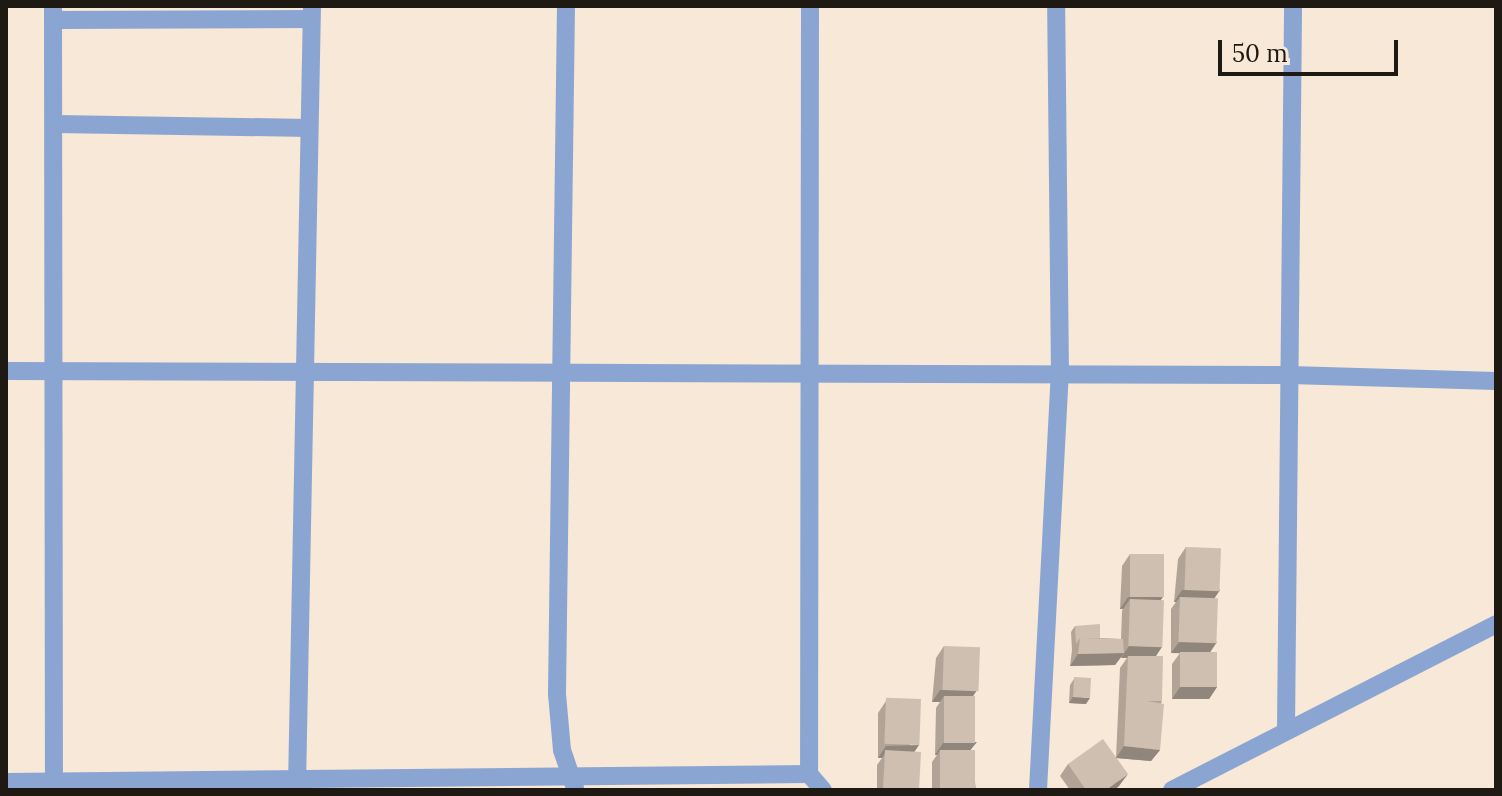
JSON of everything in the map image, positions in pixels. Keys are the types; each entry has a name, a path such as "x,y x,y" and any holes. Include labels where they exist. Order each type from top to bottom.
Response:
{"street":[{"path":"566,6 557,718 573,785"},
{"path":"810,6 813,372 809,774 823,790"},
{"path":"1038,790 1060,374 1056,6"},
{"path":"1286,728 1293,6"},
{"path":"54,786 51,372 56,124 53,13 312,13 297,784"},
{"path":"56,124 309,128"},
{"path":"6,371 563,370 1290,375 1496,381"},
{"path":"1172,790 1286,728 1496,624"},
{"path":"6,782 54,786 573,785 809,774"}],"building":[{"path":"1186,547 1221,548 1219,591 1184,590"},
{"path":"1130,554 1164,554 1164,597 1130,597"},
{"path":"1180,597 1218,598 1216,643 1178,642"},
{"path":"1130,599 1164,600 1162,647 1128,646"},
{"path":"1100,624 1100,638 1080,638 1076,644 1075,626"},
{"path":"1080,638 1123,639 1124,653 1078,654"},
{"path":"944,646 980,647 978,691 942,690"},
{"path":"1180,652 1217,652 1217,687 1180,687"},
{"path":"1128,656 1163,656 1162,701 1147,701 1164,704 1160,750 1124,746"},
{"path":"1074,677 1091,678 1090,698 1073,697"},
{"path":"944,696 975,696 975,743 944,743"},
{"path":"886,698 921,699 919,745 884,744"},
{"path":"1103,739 1128,774 1106,790 1086,790 1068,764"},
{"path":"885,750 921,752 919,790 883,788"},
{"path":"940,750 975,750 975,790 940,790"}]}
